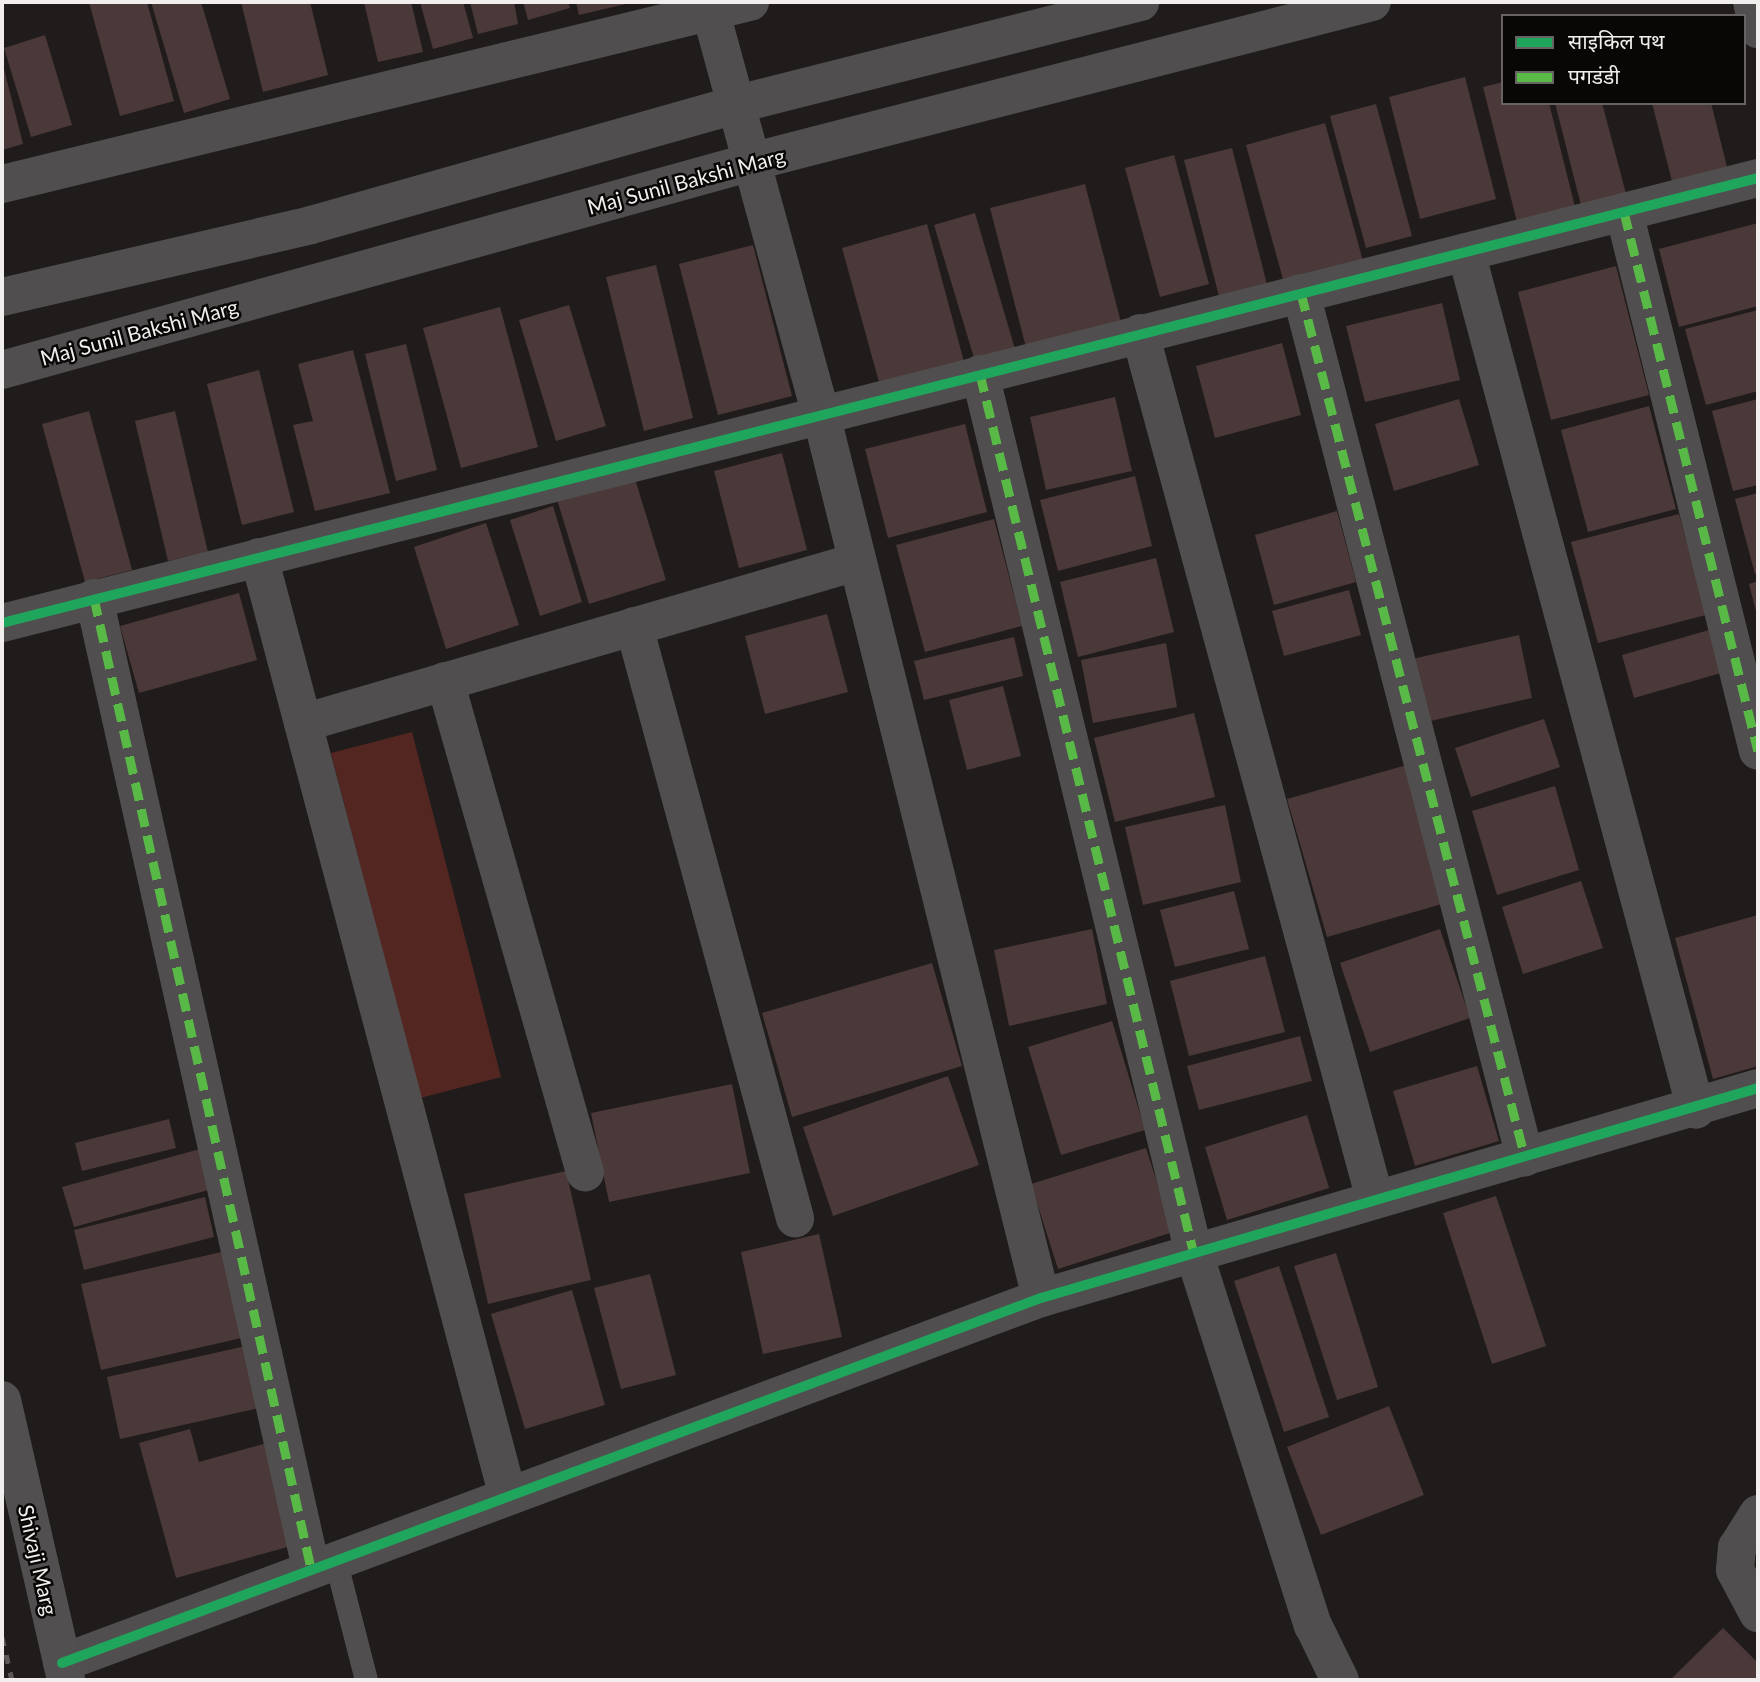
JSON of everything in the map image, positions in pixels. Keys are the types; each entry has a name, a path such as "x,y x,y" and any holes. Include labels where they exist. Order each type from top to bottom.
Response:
{"main road":[{"name":"Shivaji Marg","path":"2,1400 64,1672"}],"street":[{"path":"2,184 709,7 750,2"},
{"path":"2,297 311,225 738,104 1140,2"},
{"name":"Maj Sunil Bakshi Marg","path":"2,370 755,161 1372,2"},
{"path":"1752,2 1758,29"},
{"path":"709,7 755,161 821,414 1041,1298"},
{"path":"2,623 1758,178"},
{"path":"1624,212 1758,751"},
{"path":"1466,252 1696,1110"},
{"path":"1301,293 1525,1157"},
{"path":"1140,333 1376,1199"},
{"path":"980,374 1193,1250 1313,1625 1340,1680"},
{"path":"259,557 507,1493"},
{"path":"303,723 856,562"},
{"path":"94,598 323,1563"},
{"path":"634,626 795,1218"},
{"path":"445,681 584,1172"},
{"path":"64,1672 323,1563 1041,1298 1193,1250 1696,1110 1758,1088"},
{"path":"1758,1514 1737,1547 1734,1570 1758,1613"}],"lane":[{"path":"323,1563 366,1680"}],"shaded area":[{"path":"412,732 501,1077 420,1098 331,753"}],"building":[{"path":"89,2 147,2 174,101 120,116"},
{"path":"151,2 201,2 230,99 184,113"},
{"path":"241,2 310,2 328,75 263,92"},
{"path":"364,2 411,2 423,52 378,62"},
{"path":"420,2 463,2 473,38 433,49"},
{"path":"470,2 514,2 518,24 478,34"},
{"path":"523,2 568,2 570,8 528,20"},
{"path":"576,2 630,2 630,3 579,15"},
{"path":"45,35 72,125 31,137 4,48"},
{"path":"2,61 23,144 2,150"},
{"path":"1465,77 1496,199 1420,219 1389,97"},
{"path":"1501,82 1501,105 1550,105 1575,207 1517,222 1483,87"},
{"path":"1376,104 1412,236 1366,248 1330,116"},
{"path":"1556,105 1603,105 1629,205 1584,217"},
{"path":"1653,105 1712,105 1728,171 1673,185"},
{"path":"1325,123 1363,261 1284,283 1246,145"},
{"path":"1232,148 1270,296 1222,308 1184,160"},
{"path":"1174,155 1209,284 1160,297 1125,168"},
{"path":"1085,184 1124,334 1029,359 990,208"},
{"path":"975,213 1017,356 977,368 934,225"},
{"path":"1758,223 1758,306 1679,327 1659,249"},
{"path":"927,224 966,369 882,393 842,248"},
{"path":"753,245 792,396 718,415 679,264"},
{"path":"656,265 693,418 644,431 606,277"},
{"path":"1616,266 1649,395 1551,420 1518,292"},
{"path":"1442,303 1460,380 1365,402 1346,326"},
{"path":"569,305 606,426 556,441 519,320"},
{"path":"500,307 538,447 461,468 423,328"},
{"path":"1758,310 1758,391 1706,405 1685,329"},
{"path":"1282,343 1301,415 1215,438 1196,366"},
{"path":"406,344 437,470 396,481 365,354"},
{"path":"353,350 390,493 315,511 293,425 313,421 298,364"},
{"path":"259,370 294,512 242,525 207,384"},
{"path":"1115,397 1132,471 1046,490 1030,417"},
{"path":"1459,399 1479,465 1394,491 1375,424"},
{"path":"1758,399 1758,485 1733,491 1712,411"},
{"path":"1649,406 1676,509 1588,532 1561,430"},
{"path":"89,411 132,570 85,582 42,424"},
{"path":"175,411 208,552 168,561 135,421"},
{"path":"965,424 987,512 888,538 865,449"},
{"path":"782,453 807,550 739,568 714,471"},
{"path":"632,469 666,580 589,604 555,493"},
{"path":"1135,476 1152,546 1058,571 1040,500"},
{"path":"1758,493 1758,573 1755,574 1735,499"},
{"path":"553,506 582,602 540,616 510,520"},
{"path":"1337,511 1356,582 1274,605 1255,535"},
{"path":"1679,514 1706,615 1598,643 1571,542"},
{"path":"994,519 1022,626 925,652 896,545"},
{"path":"486,523 519,625 446,649 414,547"},
{"path":"1156,558 1174,632 1078,657 1060,582"},
{"path":"1758,581 1758,615 1757,615 1749,584"},
{"path":"1349,590 1361,635 1284,656 1272,611"},
{"path":"239,593 257,660 139,693 120,626"},
{"path":"827,614 848,692 765,714 745,636"},
{"path":"1709,630 1721,673 1634,698 1622,655"},
{"path":"1519,635 1532,698 1426,722 1412,659"},
{"path":"1014,637 1023,676 924,700 914,661"},
{"path":"1166,643 1177,707 1093,723 1081,660"},
{"path":"1003,686 1021,756 967,770 949,700"},
{"path":"1194,713 1215,797 1115,822 1094,738"},
{"path":"1544,719 1560,767 1471,797 1455,748"},
{"path":"1410,764 1449,902 1327,937 1287,799"},
{"path":"1555,786 1579,870 1497,895 1472,811"},
{"path":"1225,805 1241,882 1143,905 1125,827"},
{"path":"1581,881 1603,948 1523,974 1502,907"},
{"path":"1234,891 1249,949 1175,967 1160,910"},
{"path":"1758,915 1758,1066 1713,1079 1675,938"},
{"path":"1092,929 1107,1004 1009,1026 994,950"},
{"path":"1440,929 1470,1018 1370,1052 1340,963"},
{"path":"1265,956 1285,1032 1189,1056 1170,981"},
{"path":"932,963 962,1066 792,1117 762,1013"},
{"path":"1112,1021 1145,1130 1061,1155 1028,1047"},
{"path":"1300,1036 1312,1081 1199,1110 1187,1066"},
{"path":"1477,1066 1499,1141 1415,1166 1393,1091"},
{"path":"948,1076 979,1165 833,1216 803,1127"},
{"path":"732,1084 750,1173 609,1202 591,1113"},
{"path":"1307,1115 1329,1188 1227,1220 1205,1147"},
{"path":"169,1119 176,1148 82,1171 75,1143"},
{"path":"1146,1148 1173,1232 1058,1269 1031,1184"},
{"path":"200,1149 212,1189 74,1227 62,1187"},
{"path":"566,1171 591,1280 488,1304 464,1194"},
{"path":"1496,1196 1546,1346 1492,1364 1443,1213"},
{"path":"205,1197 214,1237 84,1270 74,1230"},
{"path":"819,1234 842,1337 763,1354 741,1252"},
{"path":"226,1251 246,1337 101,1370 81,1284"},
{"path":"1336,1253 1378,1387 1337,1400 1294,1266"},
{"path":"1279,1266 1329,1417 1284,1432 1234,1281"},
{"path":"650,1274 676,1375 621,1389 594,1288"},
{"path":"572,1290 605,1405 525,1429 491,1314"},
{"path":"246,1346 259,1408 120,1439 107,1377"},
{"path":"1389,1406 1424,1495 1321,1535 1287,1447"},
{"path":"190,1429 199,1462 267,1443 295,1545 176,1578 139,1443"},
{"path":"1723,1628 1758,1663 1758,1680 1670,1680"}],"railway":[{"path":"2,1637 12,1680"}],"marked path":[{"path":"1624,212 1758,751"},
{"path":"1301,293 1525,1157"},
{"path":"980,374 1193,1250"},
{"path":"94,598 311,1568"}],"cycle path":[{"path":"2,623 1758,178"},
{"path":"62,1663 1041,1298 1758,1088"}]}
